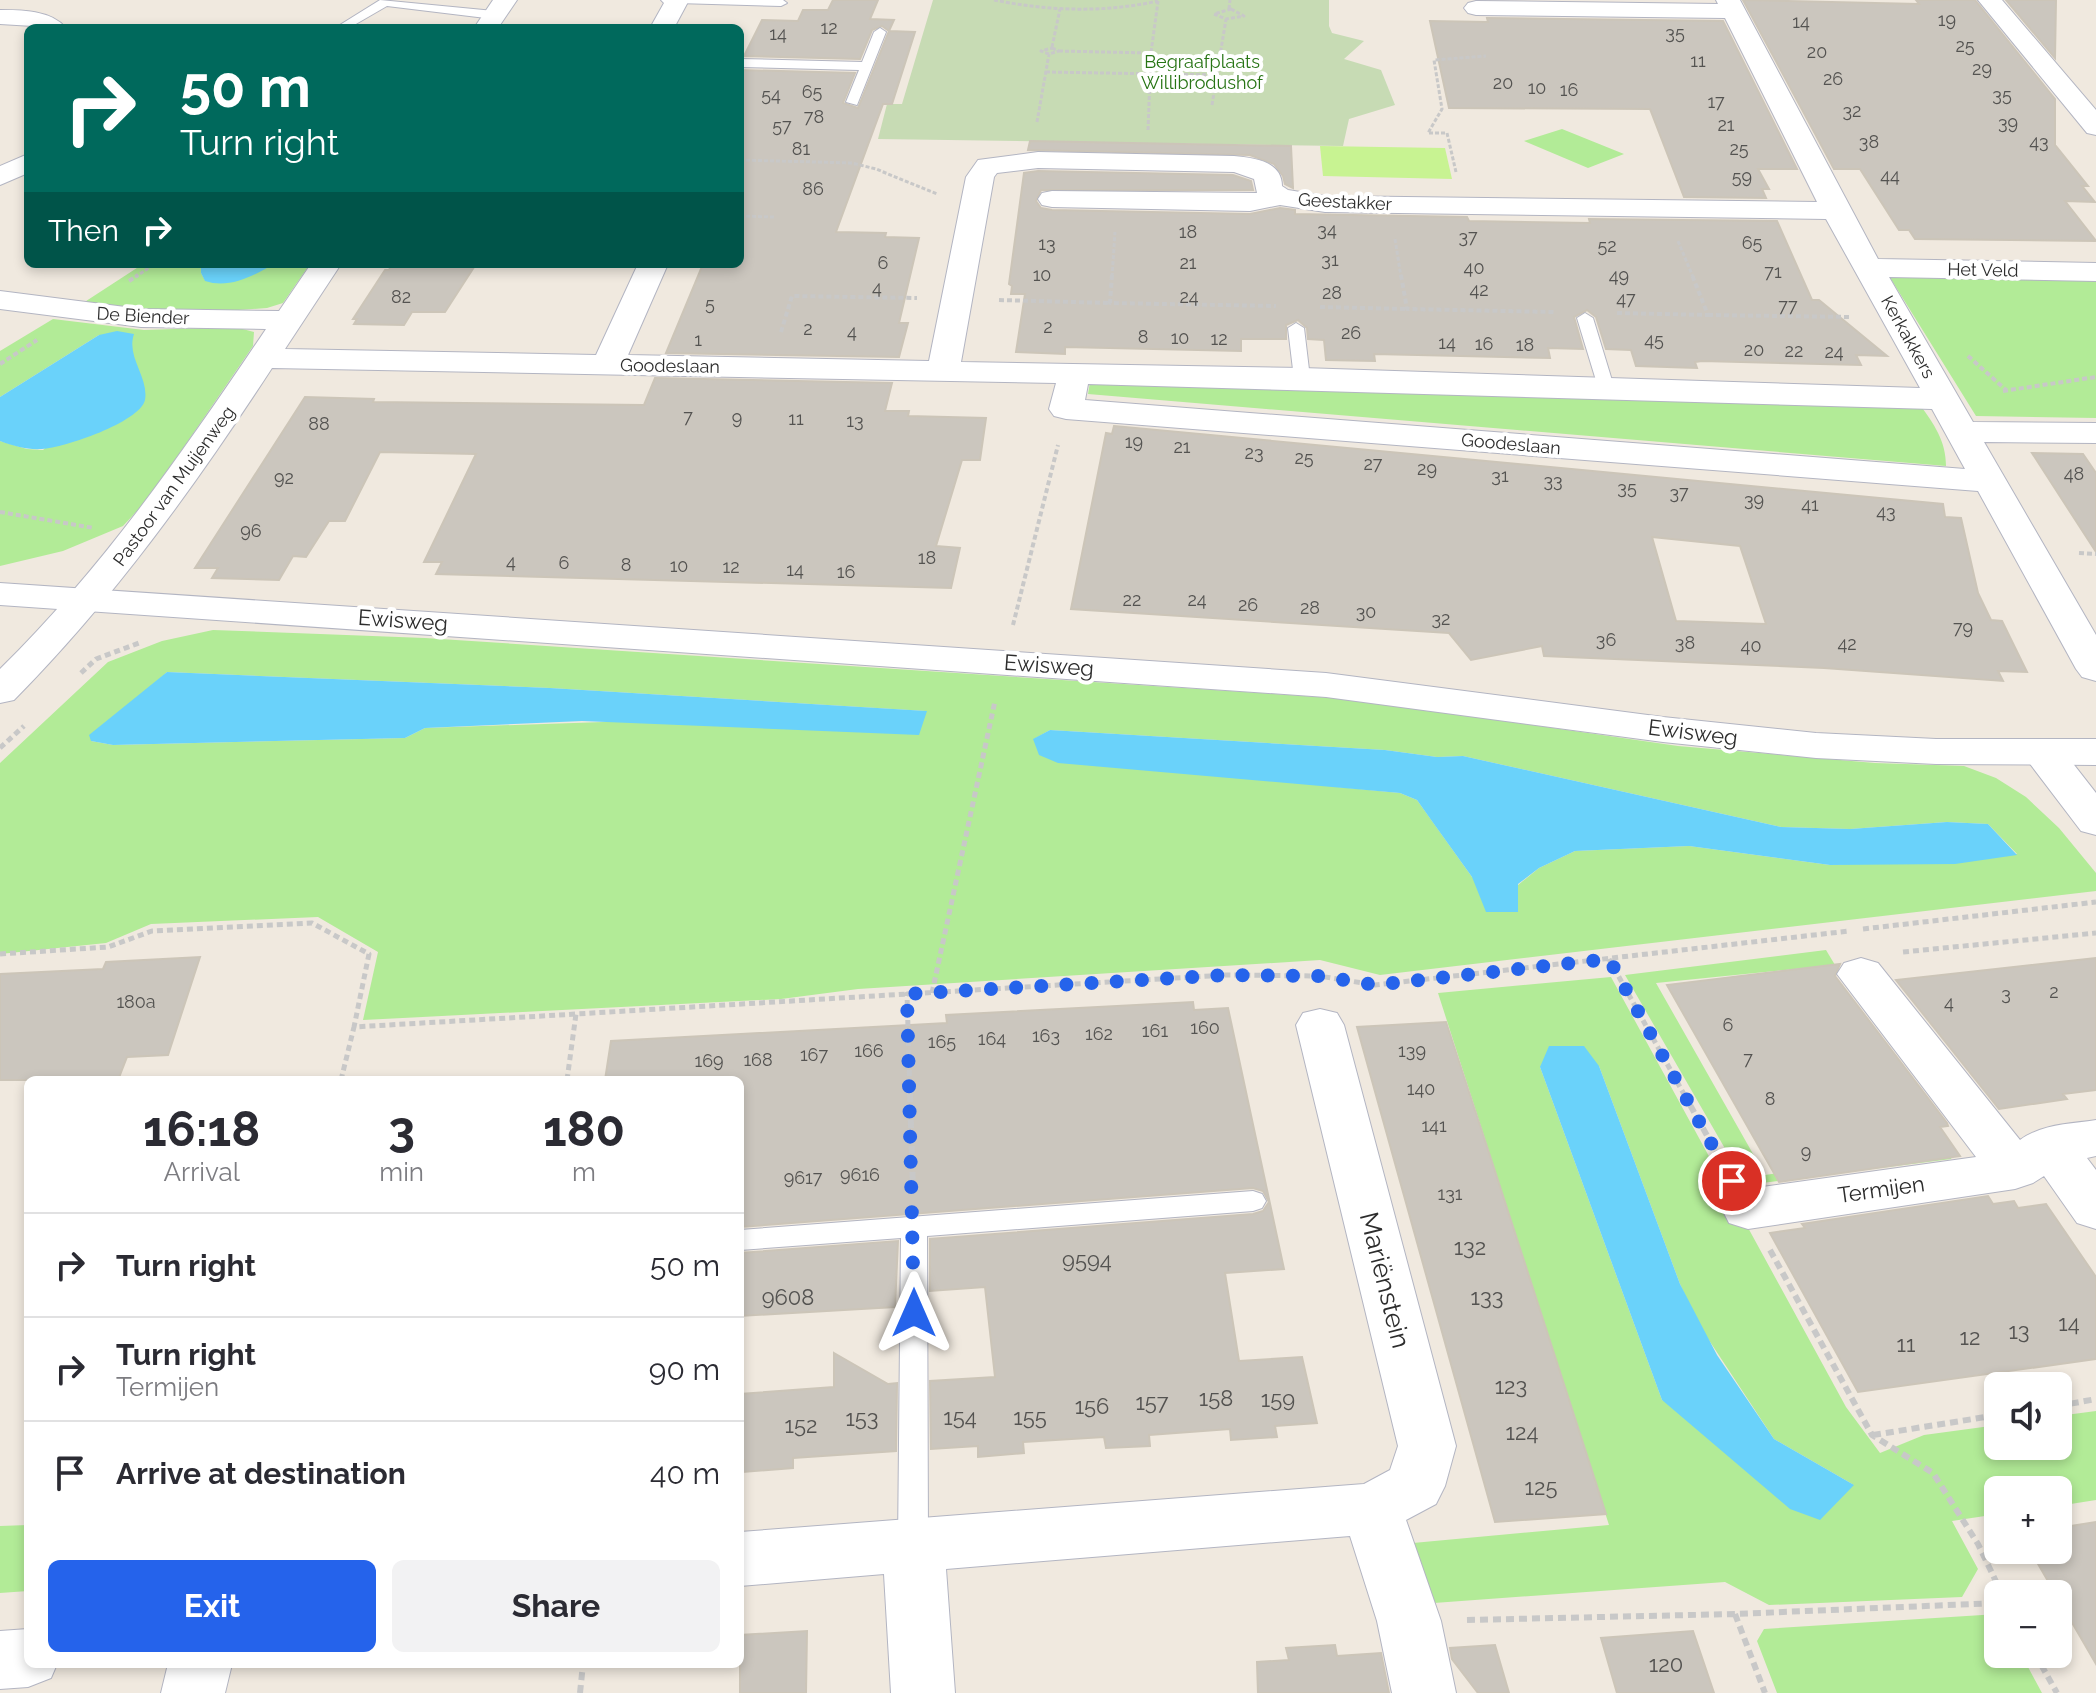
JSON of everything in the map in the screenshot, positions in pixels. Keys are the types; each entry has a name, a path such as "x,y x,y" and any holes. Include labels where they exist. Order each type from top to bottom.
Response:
{"street":[{"path":"27,17 57,0"},
{"path":"664,24 675,0"},
{"path":"1990,0 2096,127"},
{"path":"1476,8 1731,6"},
{"name":"Kerkakkers","path":"1731,6 1836,211 2093,659"},
{"path":"0,17 27,17 44,24"},
{"name":"Geestakker","path":"943,372 980,177 988,166 1038,160 1250,166 1268,175 1268,189 1280,197 1299,202 1836,211"},
{"path":"1052,199 1250,203 1280,197"},
{"name":"Pastoor van Muijenweg","path":"0,691 87,602 142,536 323,268"},
{"path":"608,364 651,268"},
{"name":"Het Veld","path":"1870,268 2096,272"},
{"name":"De Biender","path":"0,300 141,318 287,320"},
{"name":"Goodeslaan","path":"265,358 1302,378 1606,387 1952,414 2096,433"},
{"path":"1066,409 1074,375"},
{"name":"Goodeslaan","path":"1066,409 1991,482"},
{"name":"Ewisweg","path":"0,594 1003,662 1415,694 1777,742 2096,752"},
{"path":"2042,752 2096,822"},
{"path":"1877,964 2053,1151 2096,1209"},
{"name":"Mariënstein","path":"744,1559 1372,1509 1415,1486 1427,1446 1319,1000"},
{"name":"Termijen","path":"1748,1209 2053,1151"},
{"path":"1372,1509 1409,1621 1424,1693"},
{"path":"913,1545 923,1693"},
{"path":"0,1660 24,1658"},
{"path":"193,1693 199,1668"}],"lane":[{"path":"675,0 781,3"},
{"path":"348,24 385,2 495,14"},
{"path":"852,102 880,32"},
{"path":"744,63 866,66"},
{"path":"1584,316 1606,387"},
{"path":"1296,328 1302,378"},
{"path":"744,1240 1253,1201"},
{"path":"913,1545 914,1225"}],"path":[{"path":"994,0 1060,9 1113,8 1158,0 1151,53 1147,139"},
{"path":"1229,9 1230,0"},
{"path":"1052,48 1060,9"},
{"path":"1229,9 1240,11 1244,16 1226,19 1214,14 1229,9"},
{"path":"1212,105 1226,19"},
{"path":"1059,51 1052,48 1041,51 1049,54 1059,51 1151,53"},
{"path":"1037,122 1049,54"},
{"path":"1486,56 1434,60 1442,109 1428,133 1447,133 1458,180 1505,181 1511,206"},
{"path":"1046,72 1217,75"},
{"path":"744,160 852,163 876,169 937,194 977,196"},
{"path":"1117,200 1110,303 1584,316 1897,318"},
{"path":"1389,204 1407,309"},
{"path":"1665,208 1708,315"},
{"path":"744,216 774,217"},
{"path":"1293,307 1296,328"},
{"path":"1960,346 2006,390"},
{"path":"1952,414 2006,390 2096,377"},
{"path":"932,993 1003,662 1066,409"},
{"path":"0,512 142,536"},
{"path":"74,679 96,659 166,633 183,607"},
{"path":"0,748 32,718"},
{"path":"354,1027 1226,975 1319,1000 1375,985 2096,902"},
{"path":"0,954 108,947 152,931 312,923 369,954 342,1076"},
{"path":"1877,964 2096,933"},
{"path":"1609,959 1872,1435 1933,1473 1978,1544 1995,1580"},
{"path":"907,994 914,1225"},
{"path":"568,1076 576,1014"},
{"path":"2072,1403 2096,1399"},
{"path":"1872,1435 1984,1417"},
{"path":"1409,1621 1735,1614 1984,1604"},
{"path":"1735,1614 1765,1693"},
{"path":"580,1693 583,1668"},
{"path":"2043,1668 2057,1693"}],"green space":[{"name":"Begraafplaats Willibrodushof","path":"933,0 1329,0 1332,33 1364,41 1344,59 1381,70 1395,105 1349,119 1343,146 878,139 887,104 902,104"},
{"path":"1562,129 1624,154 1588,168 1524,141"},
{"path":"1320,146 1445,148 1452,179 1323,176"},
{"path":"137,268 201,268 205,280 225,283 263,268 307,268 283,303 267,308 195,313 80,305"},
{"path":"1889,276 2096,278 2096,418 1976,416"},
{"path":"53,319 144,330 235,327 254,332 253,346 149,498 123,526 63,551 0,566 0,441 43,450 135,361 130,344 133,335 99,335 0,397 0,351"},
{"path":"1090,382 1920,405 1941,441 1946,466 1088,394"},
{"path":"213,630 425,638 1351,699 1678,746 1875,763 1964,766 1996,778 2026,797 2059,828 2096,873 2096,891 1380,975 1320,960 858,989 781,999 363,1020 378,952 318,917 151,924 106,943 0,954 0,763 108,662 162,641","holes":["167,672 550,688 926,711 425,728 405,738 113,745 91,741","1050,730 1385,750 1437,757 1463,756 1781,827 1850,829 1947,822 1988,824 2017,854 1830,865 1689,846 1575,851 1539,868 1518,885 1472,877 1417,800 1400,793 1338,787 1034,739"]},
{"path":"1826,950 1835,965 1656,983 1765,1175 1955,1148 1951,1159 1746,1185 1625,975"},
{"path":"1611,977 1846,1407 1880,1453 1924,1435 1984,1427 1984,1460 2072,1460 2072,1414 2096,1411 2096,1500 2072,1504 2072,1476 1984,1476 1984,1516 1952,1521 1978,1569 1962,1597 1769,1605 1725,1582 1434,1603 1413,1543 1609,1525 1438,993","holes":["1599,1066 1680,1284 1699,1325 1774,1439 1854,1485 1662,1400 1540,1067"]},
{"path":"24,1525 24,1591 0,1593 0,1526"},
{"path":"1984,1615 1984,1668 2029,1668 2042,1693 1777,1693 1757,1641 1764,1629"}],"water":[{"path":"201,268 266,268 249,277 223,283 205,281"},
{"path":"117,331 134,334 133,351 145,392 140,408 116,425 53,448 26,448 0,441 0,397 99,335"},
{"path":"167,672 550,688 927,711 919,735 582,721 425,728 405,738 113,745 91,741 89,735"},
{"path":"1050,730 1385,750 1437,757 1463,756 1781,827 1850,829 1947,822 1988,824 2017,855 1955,864 1830,865 1689,846 1575,851 1539,868 1518,884 1518,912 1486,912 1472,877 1417,800 1400,793 1058,763 1039,755 1033,739"},
{"path":"1549,1046 1584,1046 1599,1066 1680,1284 1717,1355 1774,1439 1854,1485 1820,1520 1790,1509 1662,1400 1540,1067"}],"building":[{"path":"833,0 878,0 870,19 894,20 889,31 882,26 872,30 860,59 744,56 762,20 798,21 803,10 828,10"},
{"path":"1743,0 1919,4 1916,0 1975,0 2055,99 2055,145 2088,186 2082,186 2095,202 2065,201 2096,241 1915,239 1909,230 1899,230 1860,169 1834,169"},
{"path":"2006,0 2056,0 2055,58"},
{"path":"1487,18 1723,21 1797,169 1758,169 1769,189 1762,189 1766,198 1684,197 1650,109 1449,108 1430,21 1488,22"},
{"path":"889,31 915,32 892,104 883,104 836,232 886,233 885,237 919,238 899,323 908,323 899,357 666,353 701,268 744,268 744,70 855,73 843,103 858,108"},
{"path":"1030,141 1291,146 1293,188 1285,184 1274,164 1250,155 1028,150"},
{"path":"1024,173 1233,175 1251,181 1253,190 1041,190 1036,201 1041,208 1052,210 1250,214 1280,208 1295,210 1295,214 1467,217 1469,221 1777,221 1812,300 1819,300 1887,356 1856,355 1861,365 1702,361 1695,362 1697,368 1636,366 1631,350 1606,349 1596,317 1587,310 1574,317 1583,349 1548,348 1550,358 1374,354 1375,361 1326,360 1324,340 1308,339 1307,328 1298,320 1286,325 1286,339 1241,339 1241,351 1065,347 1065,354 1016,352 1025,294 1011,294 1012,286 1009,284"},
{"path":"473,268 445,312 412,312 404,325 354,324 357,319 353,319 385,270"},
{"path":"655,378 892,383 885,411 909,411 908,416 986,418 980,460 962,460 936,546 960,548 951,588 436,574 442,562 424,562 476,454 380,452 345,521 329,521 306,557 293,556 279,580 212,578 218,568 195,568 305,397 374,399 373,402 644,405"},
{"path":"1114,426 1943,504 1945,517 1961,518 1978,593 1991,620 2002,621 2027,672 1998,671 2003,681 1824,668 1544,656 1542,646 1471,660 1449,633 1071,609 1106,433 1112,434","holes":["1652,537 1740,546 1766,624 1676,621"]},
{"path":"2032,453 2083,454 2096,473 2096,552"},
{"path":"200,957 168,1055 127,1057 120,1076 24,1076 24,1080 0,1080 0,974 103,969 106,962"},
{"path":"2096,958 2096,1090 2063,1094 2067,1099 1999,1109 1896,980"},
{"path":"1840,964 1835,976 1947,1123 1948,1126 1940,1127 1960,1156 1779,1182 1667,985"},
{"path":"1193,1002 1194,1010 1228,1008 1284,1269 1225,1273 1239,1361 1302,1357 1317,1423 1275,1426 1277,1437 1231,1440 1230,1429 1149,1435 1150,1446 1106,1448 1104,1437 1023,1442 1024,1453 978,1457 978,1446 931,1449 930,1381 995,1377 985,1287 930,1291 930,1239 1253,1214 1263,1211 1269,1202 1263,1191 1253,1188 744,1227 744,1076 606,1076 611,1041 947,1023 946,1015"},
{"path":"1446,1022 1606,1514 1495,1522 1357,1027"},
{"path":"1988,1196 1993,1204 2014,1201 2018,1208 2046,1204 2096,1277 2096,1359 1984,1372 1984,1375 1858,1392 1770,1233 1805,1228 1802,1224"},
{"path":"898,1241 895,1307 744,1316 744,1253"},
{"path":"834,1353 888,1384 897,1383 896,1451 793,1458 793,1468 744,1472 744,1394 834,1387"},
{"path":"2096,1522 2096,1664 2072,1623 2072,1580 2047,1580 2038,1564 2072,1564 2072,1526"},
{"path":"807,1631 806,1693 740,1693 744,1635"},
{"path":"1693,1631 1714,1693 1617,1693 1601,1638"},
{"path":"1335,1645 1337,1656 1381,1653 1389,1693 1258,1693 1257,1662 1289,1660 1286,1648"},
{"path":"1495,1645 1509,1693 1478,1693 1452,1659 1450,1648"}],"route":[{"path":"914,1313 907,994 1226,975 1319,976 1375,985 1609,959 1732,1181"}]}
